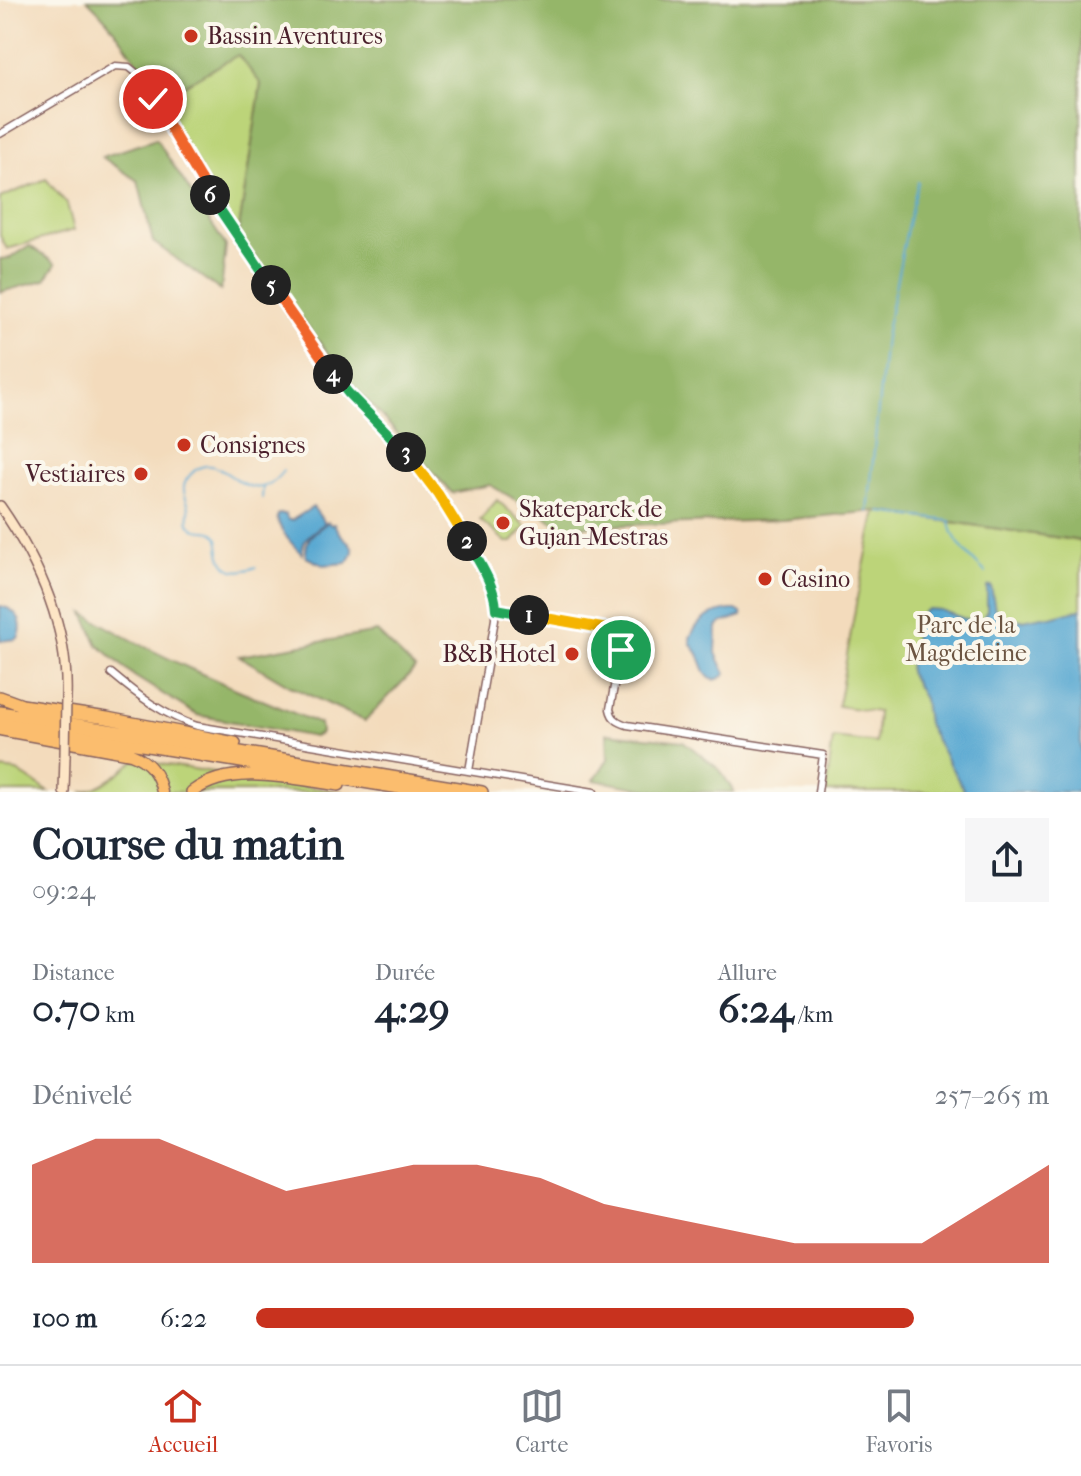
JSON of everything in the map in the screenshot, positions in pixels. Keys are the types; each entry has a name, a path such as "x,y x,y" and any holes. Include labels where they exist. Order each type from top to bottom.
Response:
{"highway":[{"path":"0,697 22,705 277,751 357,771"},
{"path":"0,712 482,792"},
{"path":"0,722 424,792"},
{"path":"0,730 137,757 155,773 162,792"},
{"path":"192,792 213,780 240,775 386,792"}],"main road":[{"path":"1,506 28,553 53,608 63,653 66,698 64,792"}],"street":[{"path":"0,134 115,66 123,65 135,70 246,250 340,383 409,456 443,501 486,577 495,597 496,609 469,771"},
{"path":"496,609 613,630 622,642 610,709 618,722 823,755 818,792"},
{"path":"111,673 139,696 170,715 197,726 594,792"}],"green space":[{"path":"87,0 263,0 261,84 238,235 134,55 106,18"},
{"path":"87,0 1081,0 1081,541 877,511 782,520 563,527 490,485 452,493 350,382 238,235 261,84 238,55 159,99 118,35"},
{"path":"156,139 226,246 221,291 153,242 138,181 102,157"},
{"path":"46,179 67,204 74,230 7,249 0,236 0,198"},
{"path":"30,246 56,264 45,280 1,292 0,259 10,258"},
{"name":"Skateparck de Gujan-Mestras","path":"497,500 526,526 512,542 506,542 480,520"},
{"name":"Parc de la Magdeleine","path":"876,511 1081,541 1081,792 826,792 833,738 876,743 878,712 838,706"},
{"path":"84,613 170,659 320,724 321,733 314,737 197,715 134,676 98,645"},
{"path":"377,632 415,669 365,721 290,686 239,656"},
{"path":"607,733 683,741 720,770 734,792 661,792 594,780 608,759"},
{"path":"135,760 343,792 82,792 104,784"},
{"path":"0,769 17,771 49,792 0,792"}],"water":[{"path":"313,507 325,523 306,539 302,554 283,532 277,517 285,514 288,520 292,520"},
{"path":"328,522 334,524 352,547 353,554 347,563 323,565 306,557 309,540"},
{"path":"991,586 996,616 1003,619 1051,617 1081,609 1081,792 965,792 927,724 924,699 909,672 914,627 928,609 968,620 982,619 987,611 987,587"},
{"path":"0,606 9,609 20,620 17,639 0,641"},
{"path":"736,610 742,616 717,627 716,653 726,674 714,680 707,675 690,638 704,619"}],"waterway":[{"path":"868,512 885,337 918,182 914,200"},
{"path":"256,567 240,571 229,568 222,559 215,534 191,526 185,483 202,466 213,466 257,488 270,484 283,471"},
{"path":"262,498 263,487"},
{"path":"880,512 950,521 954,536 986,573"}],"place":[{"name":"Bassin Aventures","path":"191,36"},
{"name":"Consignes","path":"184,445"},
{"name":"Vestiaires","path":"141,474"},
{"name":"Skateparck de Gujan-Mestras","path":"503,523"},
{"name":"Casino","path":"765,579"},
{"name":"B&B Hotel","path":"572,654"}],"route":[{"path":"153,99 246,250 340,383 409,456 448,509 486,577 495,597 496,609 613,630 622,642 621,650"}]}
